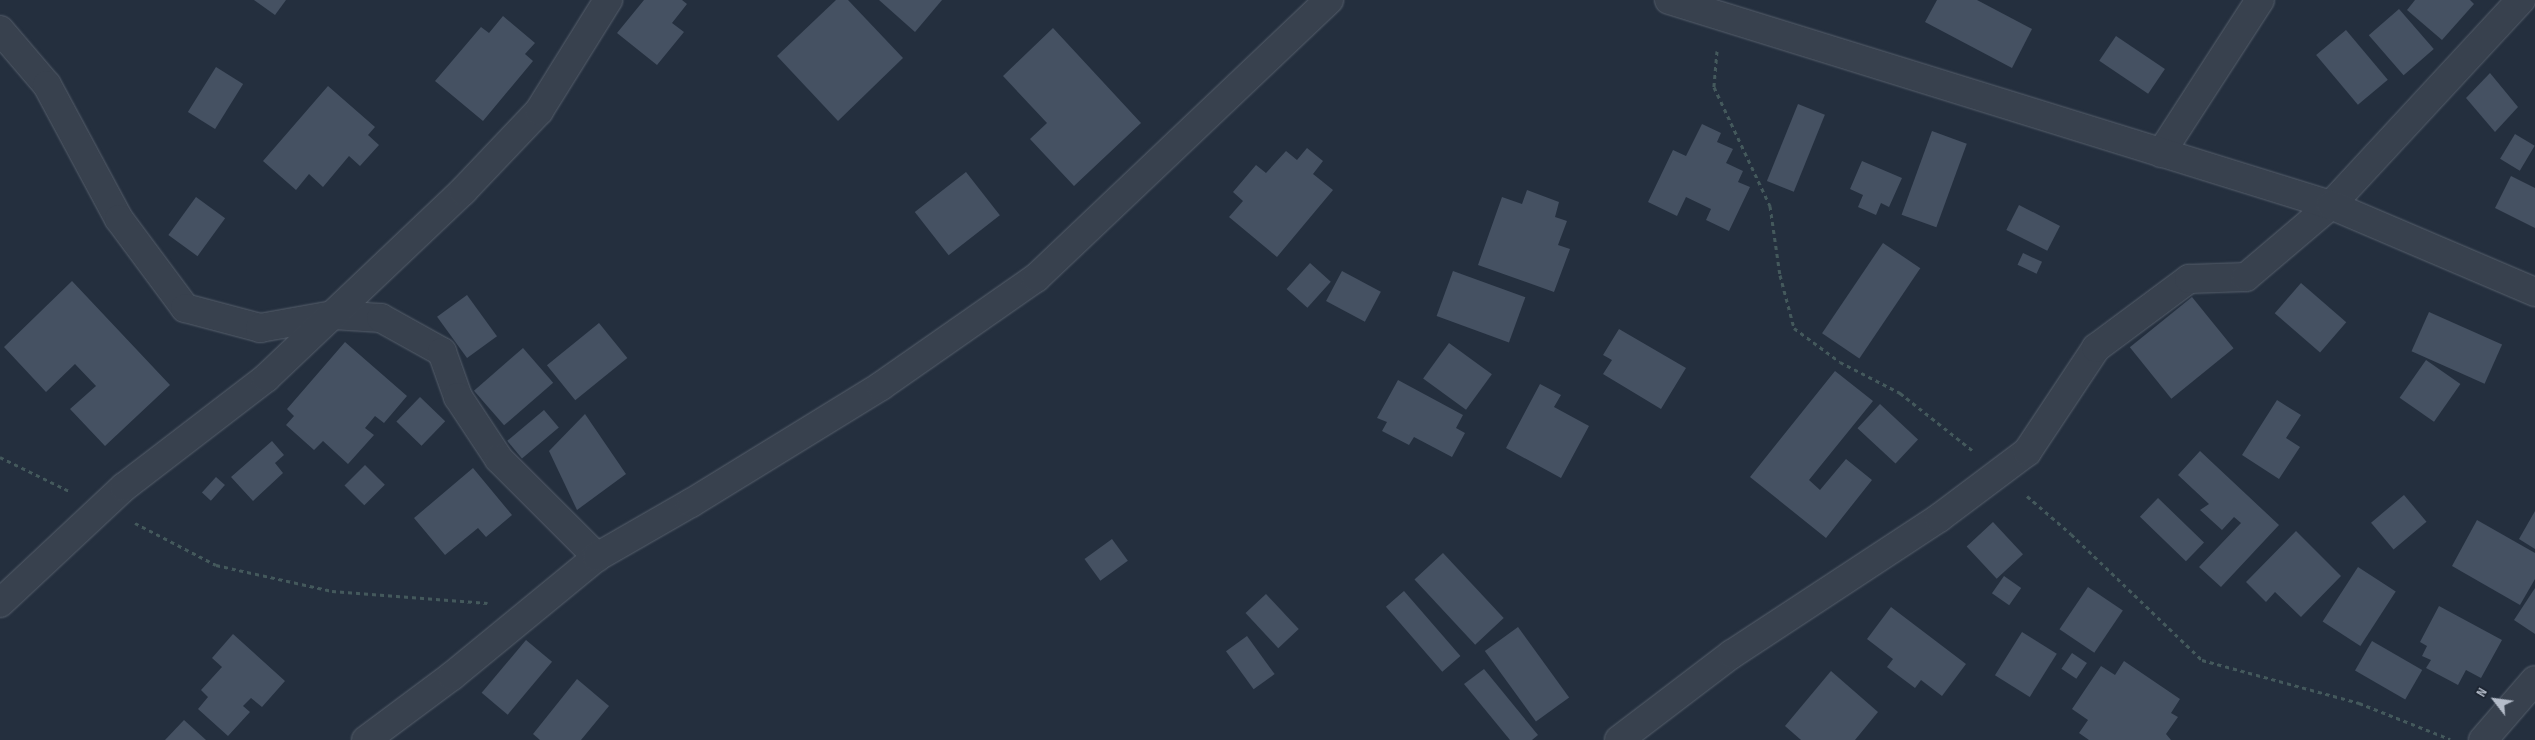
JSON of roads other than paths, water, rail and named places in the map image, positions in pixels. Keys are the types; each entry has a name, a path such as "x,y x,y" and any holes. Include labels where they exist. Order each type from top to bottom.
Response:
{"street":[{"path":"0,603 103,507 266,378 463,191 539,111 608,0"},
{"path":"366,740 452,676 597,556 691,503 881,386 1036,278 1329,0"},
{"path":"1669,0 2331,205 2535,292"},
{"path":"2161,153 2260,0"},
{"path":"1619,740 1732,654 1939,518 2027,452 2096,348 2189,279 2246,277 2331,205 2520,0"},
{"path":"0,30 47,85 119,219 184,308 260,328 333,315 381,318 442,352 458,397 499,459 597,556"},
{"path":"2483,740 2535,680"}]}
